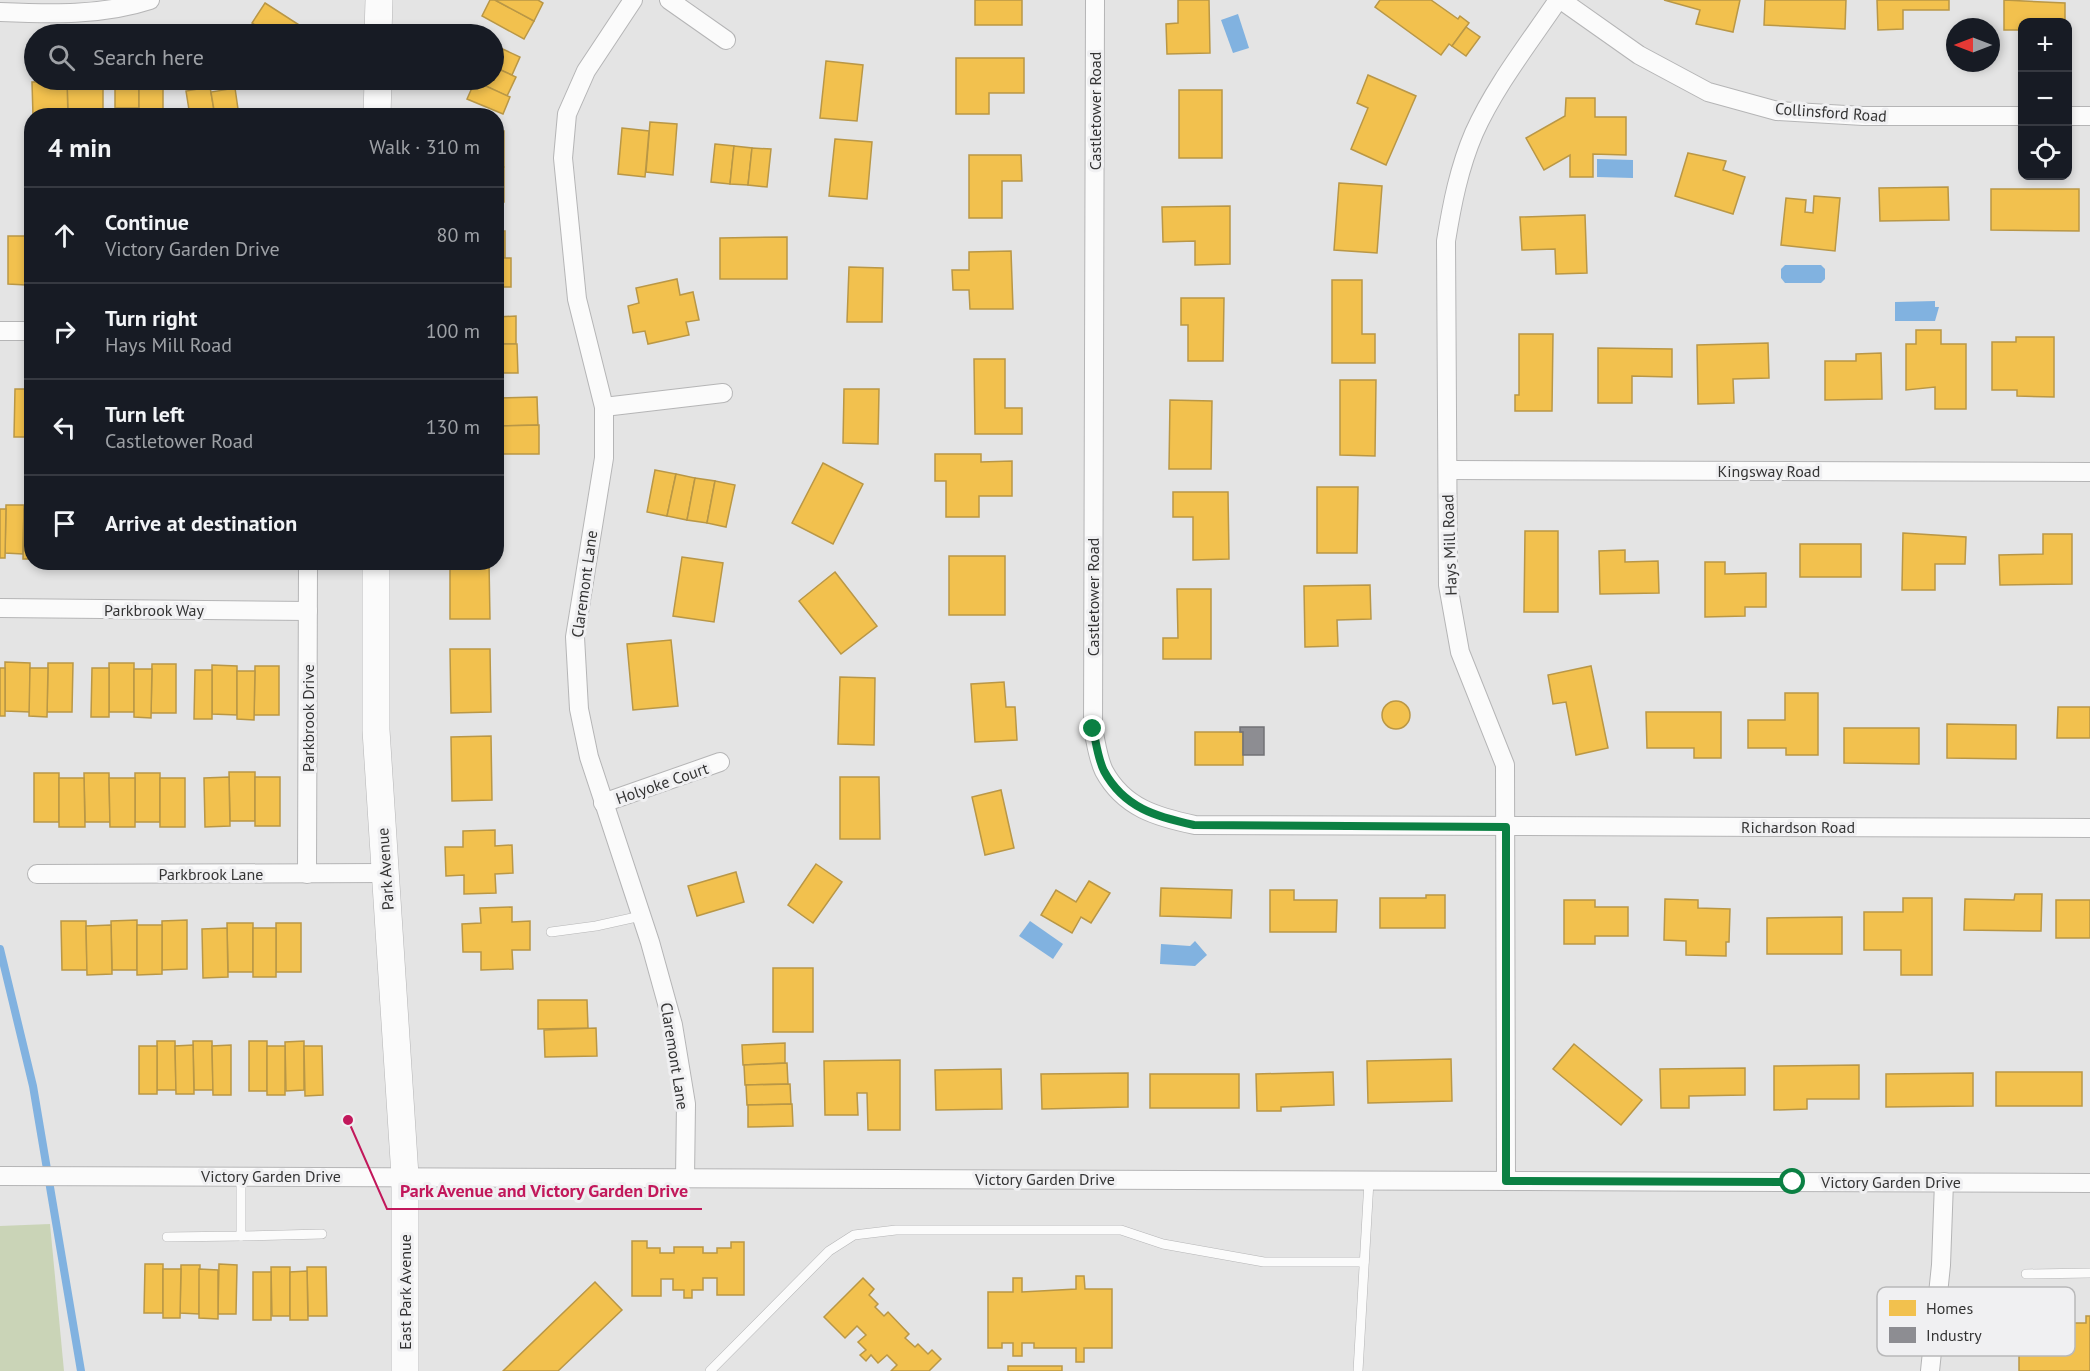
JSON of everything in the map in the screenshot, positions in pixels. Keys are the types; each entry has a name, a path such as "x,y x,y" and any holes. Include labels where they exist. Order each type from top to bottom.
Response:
{"main road":[{"path":"378,24 379,0"},
{"path":"377,108 378,90"},
{"name":"Park Avenue","path":"376,570 376,730 405,1176"},
{"name":"East Park Avenue","path":"405,1176 405,1371"}],"street":[{"path":"0,12 52,14 124,8 150,0"},
{"name":"Claremont Lane","path":"633,0 586,71 567,114 563,158 577,299 604,408 604,458 575,637 579,709 603,803 641,916 673,1024 686,1104 685,1178"},
{"path":"669,0 726,40"},
{"name":"Castletower Road","path":"1095,0 1093,729 1104,770 1125,798 1149,813 1157,817 1194,825 1506,827"},
{"name":"Hays Mill Road","path":"1506,1181 1505,765 1460,652 1448,585 1446,241 1452,199 1467,152 1492,99 1559,0"},
{"name":"Collinsford Road","path":"1559,0 1639,55 1708,92 1777,111 1863,116 2018,116"},
{"path":"2072,116 2090,116"},
{"path":"0,331 24,331"},
{"path":"604,408 723,393"},
{"name":"Kingsway Road","path":"1448,470 2090,472"},
{"name":"Parkbrook Drive","path":"307,874 308,570"},
{"name":"Parkbrook Way","path":"0,608 308,611"},
{"name":"Holyoke Court","path":"603,803 720,762"},
{"name":"Richardson Road","path":"1506,827 2090,828"},
{"name":"Parkbrook Lane","path":"37,874 385,873"},
{"name":"Victory Garden Drive","path":"0,1176 2090,1184"},
{"path":"1939,1287 1944,1182"},
{"path":"1930,1371 1932,1356"}],"lane":[{"path":"552,932 596,926 641,916"},
{"path":"241,1176 242,1236"},
{"path":"1358,1371 1369,1181"},
{"path":"710,1371 829,1251 854,1235 896,1230 1121,1230 1162,1244 1264,1262 1364,1262"},
{"path":"167,1237 321,1234"},
{"path":"2026,1274 2090,1273"}],"green space":[{"path":"50,1224 64,1371 0,1371 0,1226"}],"water":[{"path":"1238,14 1249,48 1233,53 1221,20"},
{"path":"1597,159 1633,160 1633,178 1597,177"},
{"path":"1785,265 1821,265 1825,269 1825,279 1821,283 1785,283 1781,278 1781,269"},
{"path":"1935,301 1935,307 1939,307 1935,321 1895,321 1895,302"},
{"path":"1030,921 1063,944 1053,959 1019,936"},
{"path":"1195,941 1207,955 1195,966 1160,964 1161,944 1190,946"}],"building: Homes":[{"path":"490,0 495,0 534,21 524,39 504,28 504,24 497,24 482,16"},
{"path":"495,0 538,0 543,3 534,21"},
{"path":"975,0 1022,0 1022,25 975,25"},
{"path":"1178,0 1209,0 1210,53 1167,54 1166,24 1178,23"},
{"path":"1380,0 1431,0 1458,19 1460,16 1469,23 1452,46 1449,44 1441,55 1375,7"},
{"path":"1664,0 1740,0 1733,32 1696,24 1700,10"},
{"path":"1765,0 1846,0 1845,29 1764,25"},
{"path":"1877,0 1949,0 1949,10 1903,10 1903,29 1878,30"},
{"path":"2004,0 2065,3 2065,18 2018,18 2018,30 2004,30"},
{"path":"265,3 298,24 254,24 252,23"},
{"path":"1466,27 1480,37 1466,56 1452,46"},
{"path":"504,50 520,57 512,75 504,71"},
{"path":"956,58 1024,58 1024,93 989,93 989,114 956,114"},
{"path":"826,61 863,65 857,121 820,118"},
{"path":"504,72 516,77 507,96 494,90 504,90"},
{"path":"1368,75 1416,96 1386,165 1351,149 1368,108 1357,103"},
{"path":"32,90 67,90 68,108 33,108"},
{"path":"67,90 103,90 103,108 68,108"},
{"path":"115,90 139,90 139,108 115,108"},
{"path":"139,90 163,90 163,108 139,108"},
{"path":"211,90 214,108 189,108 186,91"},
{"path":"235,90 238,108 214,108 211,92"},
{"path":"471,90 495,90 510,97 504,112 504,108 489,108 467,99"},
{"path":"1179,90 1222,90 1222,158 1179,158"},
{"path":"1566,98 1595,98 1595,117 1626,117 1626,155 1593,154 1593,177 1570,177 1570,155 1544,170 1526,138 1565,116"},
{"path":"650,122 677,124 673,175 646,172"},
{"path":"622,128 649,131 645,177 618,174"},
{"path":"835,139 872,142 867,199 829,196"},
{"path":"715,144 734,146 730,184 711,182"},
{"path":"734,146 752,148 748,185 730,184"},
{"path":"752,148 771,149 767,187 748,185"},
{"path":"1688,153 1726,161 1723,170 1745,177 1733,214 1675,196"},
{"path":"969,155 1021,155 1022,181 1002,181 1002,218 969,218"},
{"path":"1339,183 1382,186 1377,253 1334,250"},
{"path":"1948,187 1949,220 1880,221 1879,188"},
{"path":"1991,189 2079,189 2079,231 1991,230"},
{"path":"1814,196 1840,198 1835,251 1781,245 1786,198 1806,200 1805,212 1813,213"},
{"path":"1230,206 1230,264 1195,265 1195,241 1163,242 1162,207"},
{"path":"1585,215 1587,273 1556,274 1555,249 1522,250 1520,217"},
{"path":"504,231 505,231 504,258"},
{"path":"8,236 24,236 24,285 8,284"},
{"path":"787,237 787,279 720,279 720,238"},
{"path":"1011,251 1013,309 970,309 969,290 953,290 952,270 969,270 969,252"},
{"path":"504,258 511,258 511,287 504,287"},
{"path":"849,267 883,268 882,322 847,322"},
{"path":"677,279 680,295 693,292 699,320 686,322 689,335 648,344 645,331 633,333 628,306 639,303 636,288"},
{"path":"1332,280 1362,280 1362,334 1375,334 1375,363 1332,363"},
{"path":"1181,298 1224,298 1223,361 1188,361 1188,325 1181,325"},
{"path":"516,316 516,344 504,344 504,317"},
{"path":"1916,330 1941,330 1941,344 1966,344 1966,409 1935,409 1935,387 1906,390 1906,344 1916,344"},
{"path":"1519,334 1553,334 1552,411 1515,411 1515,395 1519,395"},
{"path":"2016,337 2054,337 2054,397 2017,396 2017,390 1992,390 1992,342 2016,342"},
{"path":"1768,343 1769,378 1733,379 1734,403 1698,404 1697,345"},
{"path":"504,344 517,344 518,373 504,373"},
{"path":"1598,348 1672,349 1672,377 1632,376 1632,403 1598,403"},
{"path":"1881,353 1882,399 1825,400 1825,361 1856,361 1856,354"},
{"path":"974,359 1005,359 1005,408 1022,408 1022,434 975,434"},
{"path":"1340,380 1376,380 1375,456 1340,455"},
{"path":"15,389 24,389 24,437 14,437"},
{"path":"844,389 879,389 878,444 843,443"},
{"path":"537,397 538,425 504,426 504,398"},
{"path":"1170,400 1212,401 1211,469 1169,469"},
{"path":"539,425 539,454 504,454 504,426"},
{"path":"935,454 981,454 981,462 1012,461 1012,496 979,496 979,517 946,517 946,481 935,481"},
{"path":"823,463 863,484 833,544 792,523"},
{"path":"655,470 676,474 667,516 647,512"},
{"path":"676,474 695,478 687,520 667,516"},
{"path":"695,478 715,481 707,523 687,520"},
{"path":"715,481 735,485 726,527 707,523"},
{"path":"1317,487 1358,487 1357,553 1317,553"},
{"path":"1173,492 1228,492 1229,559 1193,560 1193,517 1173,517"},
{"path":"6,505 24,505 23,554 5,553"},
{"path":"0,509 6,509 5,558 0,558"},
{"path":"24,509 24,559 23,559"},
{"path":"1525,531 1558,531 1558,612 1524,612"},
{"path":"1903,533 1966,537 1965,564 1935,564 1935,590 1902,590"},
{"path":"2043,534 2072,534 2072,584 2000,585 1999,555 2043,554"},
{"path":"1800,544 1861,544 1861,577 1800,577"},
{"path":"1625,550 1625,562 1658,561 1659,593 1600,594 1599,551"},
{"path":"949,556 1005,556 1005,615 949,615"},
{"path":"682,557 723,563 714,622 673,616"},
{"path":"1705,562 1725,562 1725,574 1766,573 1766,607 1745,607 1745,616 1705,617"},
{"path":"450,570 489,570 490,619 450,619"},
{"path":"835,572 877,626 841,654 799,601"},
{"path":"1370,585 1371,619 1337,620 1338,646 1305,647 1304,586"},
{"path":"1177,589 1211,589 1211,659 1163,659 1163,638 1178,638"},
{"path":"671,640 678,706 633,710 627,644"},
{"path":"450,649 490,649 491,712 451,713"},
{"path":"5,662 30,663 30,712 5,711"},
{"path":"48,663 73,663 72,712 47,712"},
{"path":"109,663 134,663 134,712 109,712"},
{"path":"152,664 176,664 176,713 151,713"},
{"path":"212,665 237,666 237,715 212,714"},
{"path":"255,666 279,666 279,715 254,715"},
{"path":"1591,666 1608,748 1576,755 1566,702 1553,704 1548,675"},
{"path":"0,668 5,668 5,716 0,716"},
{"path":"30,668 48,668 47,717 29,716"},
{"path":"92,668 109,668 109,717 91,717"},
{"path":"134,669 152,669 151,718 134,717"},
{"path":"195,670 212,670 212,719 194,719"},
{"path":"237,671 255,671 254,720 237,719"},
{"path":"840,677 875,678 874,745 838,744"},
{"path":"1004,682 1006,707 1015,707 1017,740 975,742 971,684"},
{"path":"1785,693 1818,693 1818,755 1786,755 1786,748 1748,748 1748,720 1785,720"},
{"path":"1396,701 1406,705 1410,715 1406,725 1396,729 1386,725 1382,715 1386,705"},
{"path":"2058,707 2090,707 2090,738 2057,738"},
{"path":"1646,712 1721,712 1721,758 1694,758 1694,748 1647,748"},
{"path":"1947,724 2016,725 2016,759 1947,758"},
{"path":"1844,728 1919,728 1919,764 1844,763"},
{"path":"1195,732 1243,732 1243,765 1195,765"},
{"path":"491,736 492,800 452,801 451,737"},
{"path":"229,772 255,772 255,821 230,821"},
{"path":"34,773 59,773 59,822 34,822"},
{"path":"84,773 109,773 110,822 85,822"},
{"path":"135,773 160,773 160,822 135,822"},
{"path":"229,777 230,826 205,827 204,778"},
{"path":"255,777 280,777 280,826 255,826"},
{"path":"840,777 879,777 880,839 840,839"},
{"path":"59,778 84,778 85,827 59,827"},
{"path":"109,778 135,778 135,827 110,827"},
{"path":"160,778 185,778 185,827 160,827"},
{"path":"1001,790 1014,848 985,855 972,797"},
{"path":"495,830 495,846 512,845 513,873 495,874 496,893 464,894 464,875 446,876 445,847 463,847 463,831"},
{"path":"816,864 842,882 813,923 788,905"},
{"path":"736,872 744,902 697,916 688,886"},
{"path":"1089,881 1110,893 1091,923 1081,917 1072,933 1041,915 1056,890 1076,902"},
{"path":"1161,888 1232,890 1231,918 1160,916"},
{"path":"1270,890 1294,890 1294,900 1337,900 1336,932 1270,932"},
{"path":"2015,894 2042,894 2041,931 1964,930 1965,899 2014,900"},
{"path":"1426,895 1445,895 1445,928 1380,928 1380,898 1426,898"},
{"path":"1903,898 1932,898 1932,975 1901,975 1901,950 1864,950 1864,912 1903,912"},
{"path":"1665,899 1698,900 1698,908 1730,909 1729,942 1726,942 1726,956 1686,955 1686,941 1664,940"},
{"path":"1564,900 1595,900 1595,907 1628,907 1628,936 1595,936 1595,944 1564,944"},
{"path":"2056,900 2090,900 2090,938 2056,938"},
{"path":"512,907 512,922 530,921 530,950 512,950 513,969 481,970 481,952 463,952 462,924 481,923 480,908"},
{"path":"1842,917 1842,954 1767,954 1767,918"},
{"path":"137,920 137,970 112,970 111,921"},
{"path":"187,920 187,969 162,970 162,921"},
{"path":"61,921 86,921 87,970 62,970"},
{"path":"227,923 253,923 253,972 228,972"},
{"path":"276,923 301,923 301,972 276,972"},
{"path":"111,925 112,974 87,975 86,926"},
{"path":"137,925 162,925 162,974 137,975"},
{"path":"227,928 228,977 203,978 202,929"},
{"path":"253,928 276,928 276,977 253,977"},
{"path":"773,968 813,968 813,1032 773,1032"},
{"path":"538,1000 587,1000 588,1028 538,1029"},
{"path":"596,1028 597,1056 545,1057 544,1030"},
{"path":"157,1041 175,1041 176,1090 157,1090"},
{"path":"193,1041 212,1041 213,1090 194,1090"},
{"path":"249,1041 267,1041 267,1091 249,1091"},
{"path":"304,1041 304,1090 286,1091 285,1042"},
{"path":"785,1043 785,1063 743,1065 742,1045"},
{"path":"1574,1044 1642,1100 1621,1125 1553,1069"},
{"path":"193,1045 194,1094 176,1094 175,1046"},
{"path":"231,1045 231,1095 213,1095 212,1046"},
{"path":"139,1046 157,1046 157,1094 139,1094"},
{"path":"267,1046 285,1046 285,1095 267,1095"},
{"path":"304,1046 322,1046 323,1095 305,1096"},
{"path":"1451,1059 1452,1101 1368,1103 1367,1061"},
{"path":"900,1060 900,1130 868,1130 867,1093 857,1093 858,1115 825,1115 824,1061"},
{"path":"787,1063 788,1084 745,1085 744,1065"},
{"path":"1859,1065 1859,1099 1807,1099 1807,1109 1774,1110 1774,1066"},
{"path":"1745,1068 1745,1095 1689,1096 1689,1108 1661,1108 1660,1069"},
{"path":"1001,1069 1002,1109 936,1110 935,1070"},
{"path":"1333,1072 1334,1105 1281,1107 1281,1111 1257,1111 1256,1074"},
{"path":"1996,1072 2082,1072 2082,1106 1996,1106"},
{"path":"1128,1073 1128,1107 1042,1109 1041,1074"},
{"path":"1973,1073 1973,1106 1886,1107 1886,1074"},
{"path":"1150,1074 1239,1074 1239,1108 1150,1108"},
{"path":"790,1084 791,1104 747,1105 746,1085"},
{"path":"792,1104 793,1126 748,1127 748,1105"},
{"path":"632,1241 647,1241 647,1248 660,1248 660,1253 674,1253 674,1247 703,1247 703,1253 717,1253 717,1248 731,1248 731,1242 744,1242 744,1295 717,1295 717,1278 703,1278 703,1290 692,1290 692,1298 684,1298 684,1290 673,1290 673,1279 661,1279 661,1296 632,1296"},
{"path":"145,1264 163,1264 163,1313 144,1313"},
{"path":"219,1264 237,1265 236,1314 218,1314"},
{"path":"181,1265 200,1265 199,1314 180,1313"},
{"path":"271,1267 290,1267 290,1316 272,1316"},
{"path":"307,1267 326,1267 327,1316 308,1316"},
{"path":"163,1269 181,1269 180,1318 163,1318"},
{"path":"199,1269 218,1270 218,1319 199,1318"},
{"path":"307,1271 308,1320 290,1320 290,1272"},
{"path":"253,1272 271,1272 271,1320 253,1320"},
{"path":"1076,1276 1084,1276 1085,1289 1112,1289 1112,1348 1084,1348 1084,1362 1076,1362 1076,1348 1034,1348 1034,1343 1022,1343 1022,1356 1013,1356 1013,1343 1002,1343 1002,1348 988,1348 988,1292 1013,1292 1013,1278 1022,1278 1022,1292 1076,1289"},
{"path":"863,1278 874,1289 869,1295 878,1304 875,1307 884,1316 888,1312 909,1334 905,1338 915,1347 918,1344 928,1354 932,1350 941,1359 929,1371 891,1371 897,1365 887,1355 878,1363 871,1355 866,1361 860,1355 866,1350 858,1342 866,1335 857,1326 845,1338 824,1317"},
{"path":"595,1282 622,1310 558,1371 503,1371"},
{"path":"2086,1316 2090,1316 2090,1371 2019,1371 2019,1356 2075,1356 2075,1323 2086,1323"},
{"path":"1008,1366 1062,1366 1062,1371 1008,1371"}],"building: Industry":[{"path":"1240,727 1264,727 1264,755 1243,755 1243,732 1240,732"}],"waterway":[{"path":"0,949 33,1086 81,1371"}],"place":[{"name":"Park Avenue and Victory Garden Drive","path":"348,1120"}],"route":[{"path":"1093,729 1104,770 1125,798 1157,817 1194,825 1506,827 1506,1181 1793,1182"}]}
